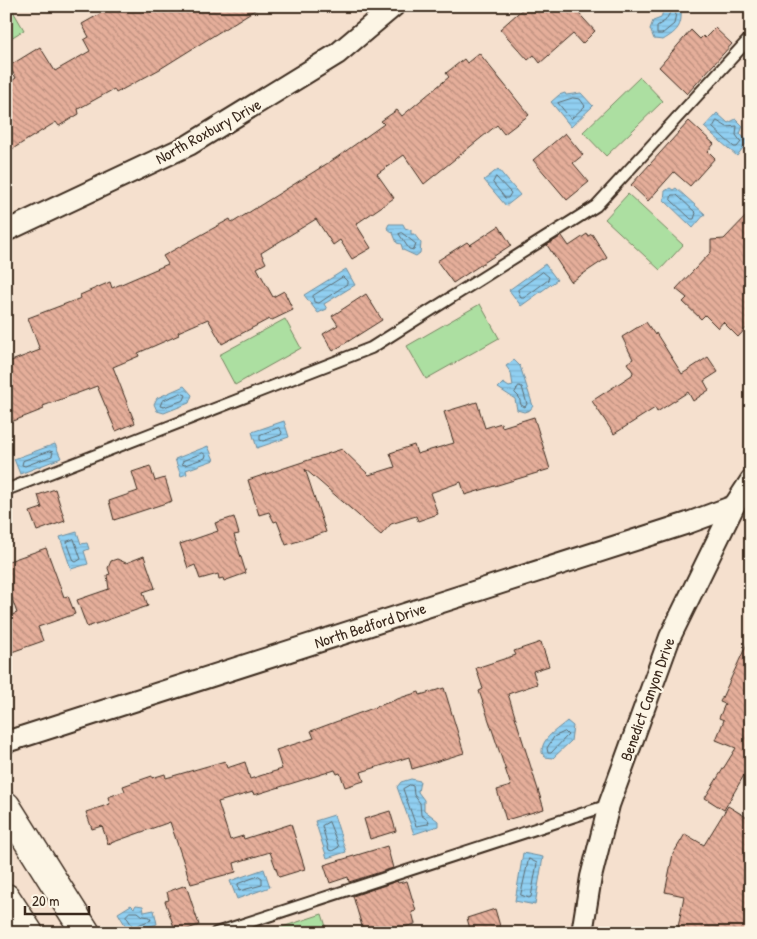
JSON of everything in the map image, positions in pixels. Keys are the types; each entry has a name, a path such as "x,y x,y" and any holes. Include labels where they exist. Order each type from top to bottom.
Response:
{"main road":[{"path":"6,806 86,933"},
{"path":"6,826 56,886"},
{"path":"6,898 28,933"}],"street":[{"name":"North Roxbury Drive","path":"6,231 189,145 337,54 394,6"},
{"name":"Benedict Canyon Drive","path":"582,933 591,877 608,805 670,637 734,506 751,480"},
{"name":"North Bedford Drive","path":"6,742 688,523 734,506"}],"lane":[{"path":"6,490 371,348 596,206 751,37"},
{"path":"216,933 608,805"}],"green space":[{"path":"6,6 10,6 24,30 6,41"},
{"path":"640,77 663,101 606,156 583,132"},
{"path":"628,194 683,245 660,270 605,219"},
{"path":"480,304 499,338 426,379 407,346"},
{"path":"285,319 301,348 235,385 219,355"},
{"path":"322,914 328,933 267,933 267,932"}],"water":[{"path":"670,7 681,10 681,20 678,28 663,40 654,39 650,29 653,21 661,18 663,11"},
{"path":"565,93 566,95 581,93 593,106 571,127 551,102 559,95"},
{"path":"717,113 728,123 736,119 743,126 740,134 748,141 737,156 704,127"},
{"path":"498,169 520,195 506,206 484,180"},
{"path":"670,188 673,190 676,188 705,214 693,228 664,200 665,191"},
{"path":"389,224 403,224 405,228 411,230 411,234 414,234 421,243 420,253 416,256 403,250 401,244 397,243 393,233 387,228"},
{"path":"545,264 557,280 521,306 509,290"},
{"path":"346,269 355,285 324,304 327,309 318,313 304,295"},
{"path":"514,360 520,366 533,406 530,410 524,412 517,410 515,399 498,388 503,383 509,387 513,386 511,373 506,366"},
{"path":"184,386 192,395 189,403 164,413 157,411 154,404 157,398"},
{"path":"284,421 289,437 257,448 252,432"},
{"path":"55,444 61,458 20,474 14,459"},
{"path":"208,446 214,460 186,470 187,474 181,476 175,459"},
{"path":"77,532 81,544 87,543 89,549 84,551 88,564 71,569 60,537"},
{"path":"567,721 573,726 571,741 553,758 545,757 542,753 544,743 550,735"},
{"path":"411,779 420,781 418,792 424,800 424,810 438,821 438,826 414,834 397,787 401,782"},
{"path":"334,815 346,852 327,858 315,821"},
{"path":"523,853 543,857 535,905 515,901"},
{"path":"264,869 270,887 237,899 230,881"},
{"path":"131,905 134,908 136,905 143,906 144,912 154,910 157,924 133,932 128,930 118,913"}],"building":[{"path":"114,6 261,6 160,69 116,93 114,89 78,109 79,114 59,126 56,122 6,153 6,85 16,78 9,66 40,47 55,71 90,51 84,40 89,37 82,24"},
{"path":"526,6 572,6 595,31 582,44 573,34 540,63 534,55 528,60 500,29"},
{"path":"715,28 732,44 687,94 659,67 691,30 700,39 703,36 705,38"},
{"path":"479,53 529,115 504,134 497,125 424,184 404,155 377,174 394,198 356,224 371,248 352,259 340,240 333,245 316,219 261,253 266,263 257,268 273,297 284,291 293,310 270,321 269,319 222,344 208,319 178,332 179,335 138,353 139,356 113,367 135,423 116,431 97,386 43,406 44,409 6,424 6,363 40,350 28,318 81,298 80,295 110,282 112,288 168,264 163,256 230,219 232,223 336,158 384,124 381,121 397,110 402,116 449,77 446,73 464,59 467,63"},
{"path":"689,121 714,144 708,151 715,158 690,186 674,172 648,201 631,185"},
{"path":"565,133 583,155 573,163 589,182 567,200 533,160"},
{"path":"751,211 751,323 738,337 723,322 718,328 705,315 701,319 683,302 687,298 676,289 711,252 711,240 724,239"},
{"path":"499,226 511,245 453,283 437,261 467,242 470,245"},
{"path":"587,234 588,236 592,234 607,258 571,282 547,245 562,236 569,246"},
{"path":"366,294 382,320 333,351 323,334 338,325 332,316"},
{"path":"646,322 655,335 656,333 682,374 708,357 718,372 704,381 709,390 693,401 688,392 657,412 655,408 614,434 592,401 632,375 633,372 627,363 633,359 622,337"},
{"path":"477,402 485,428 501,423 502,427 534,417 550,469 465,495 461,482 430,493 438,514 418,521 416,516 391,524 381,535 305,469 326,532 286,545 277,521 274,522 269,512 259,515 248,480 342,449 369,475 395,467 390,453 414,445 417,454 454,443 444,412"},
{"path":"150,466 155,481 165,478 172,501 114,520 109,501 138,491 132,472"},
{"path":"55,489 65,521 37,531 30,512 42,508 38,495"},
{"path":"234,517 239,534 234,535 246,573 224,581 223,578 219,579 218,574 200,579 195,565 188,568 180,544 218,531 215,523"},
{"path":"46,548 64,597 68,596 75,614 38,627 43,641 6,654 6,617 17,613 6,582 6,562"},
{"path":"144,556 155,588 143,592 148,606 87,627 77,600 109,589 107,575 110,574 108,568 111,561 117,559 126,563"},
{"path":"751,635 751,763 724,810 705,798 736,748 716,740 724,720 719,718 725,704 720,702"},
{"path":"541,642 549,666 533,671 537,684 508,694 544,809 506,820 497,790 511,786 479,691 483,689 476,668 516,655 514,651"},
{"path":"444,688 464,753 412,769 409,757 361,772 364,781 345,787 340,773 337,774 335,770 254,795 253,792 218,802 230,840 243,836 244,839 291,824 305,869 279,877 270,852 234,863 236,872 191,884 170,822 108,844 102,826 92,829 86,812 110,804 108,797 125,791 123,786 152,776 152,778 165,774 166,778 225,761 227,768 245,762 250,779 282,769 276,750 314,738 311,731 403,697 419,692 420,695"},
{"path":"728,806 751,820 751,933 677,933 684,896 665,892 673,854 685,834 704,845"},
{"path":"390,811 396,831 370,839 364,819"},
{"path":"387,846 393,868 349,882 348,877 330,883 324,865"},
{"path":"397,881 398,883 407,881 416,911 412,912 415,924 386,933 364,933 353,896"},
{"path":"186,885 199,925 176,933 165,901 169,900 167,892"},
{"path":"495,909 502,933 471,933 467,918"}]}
